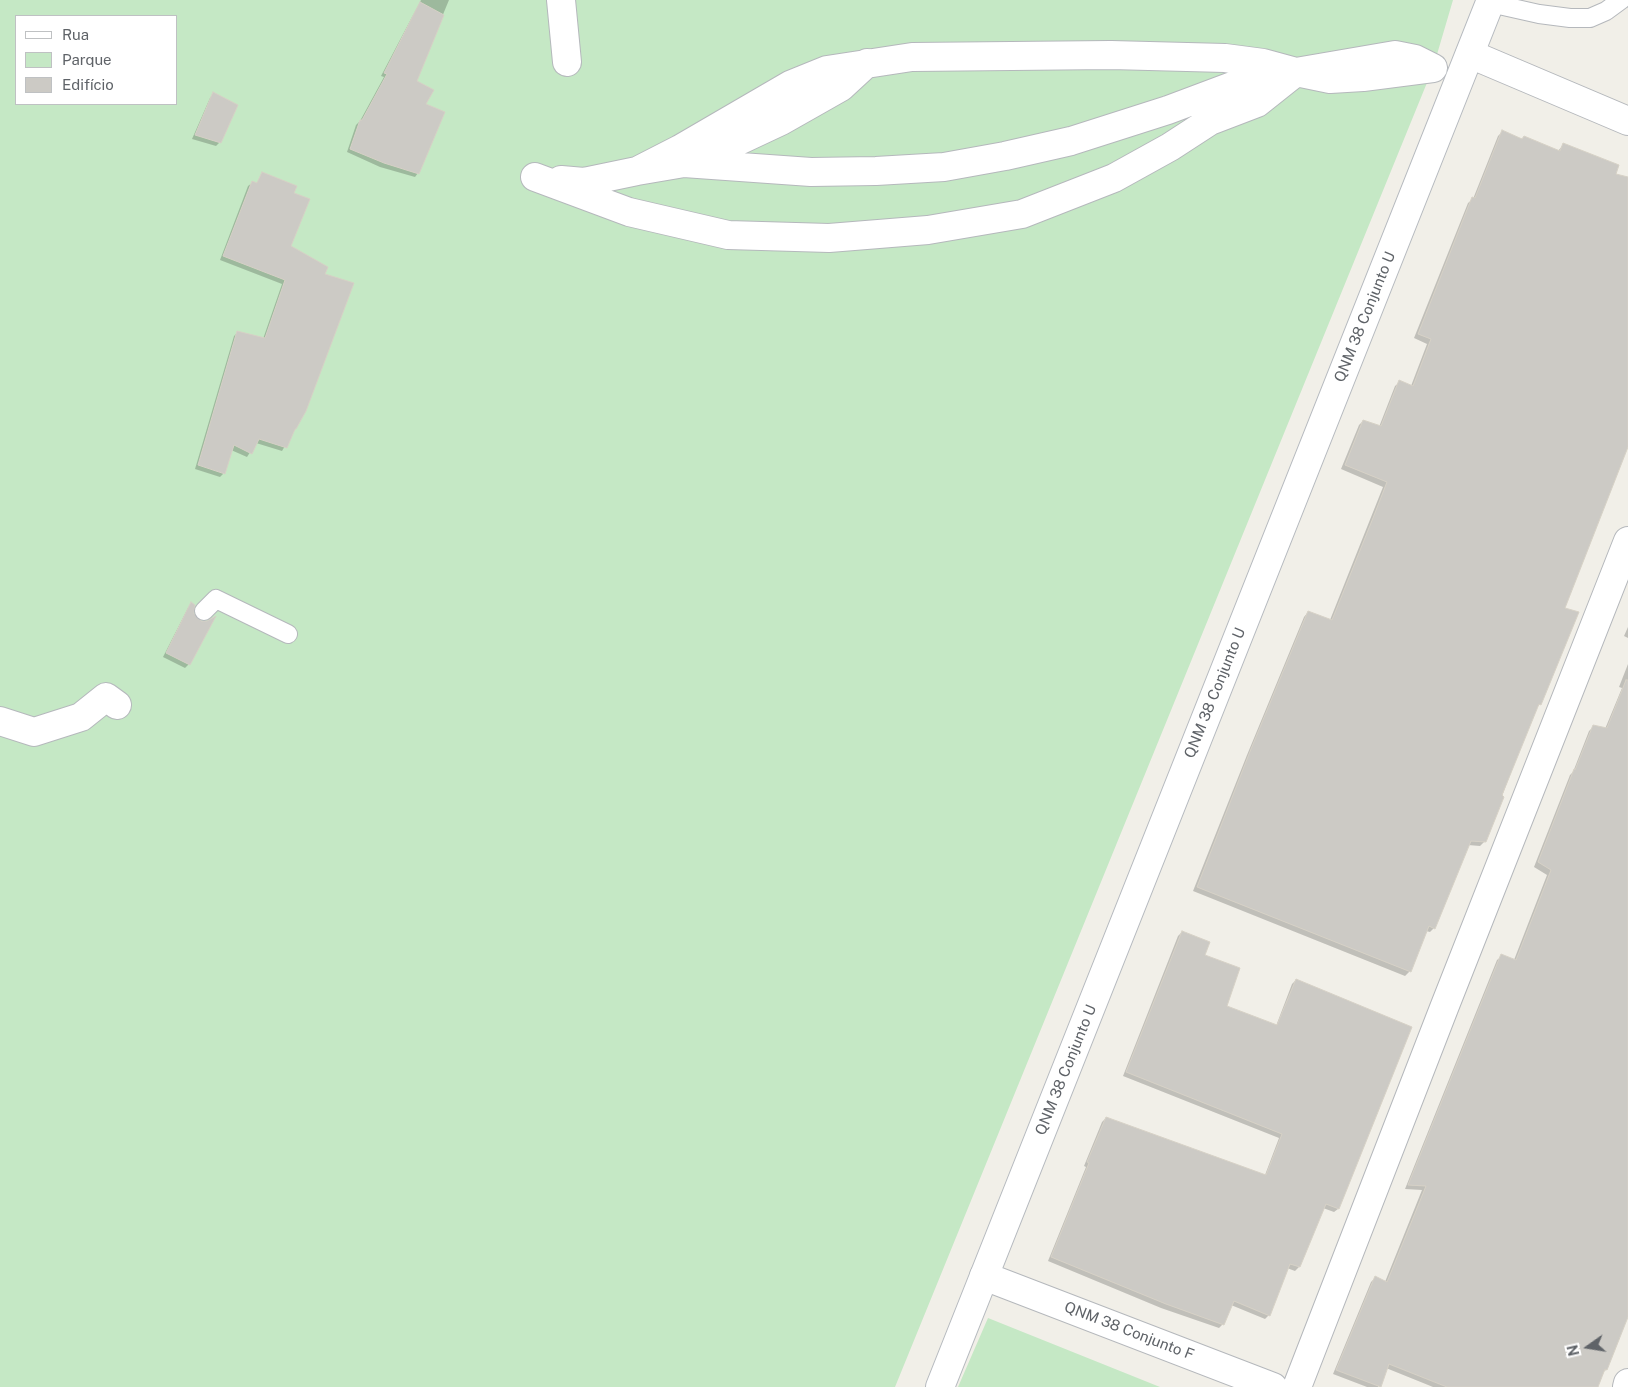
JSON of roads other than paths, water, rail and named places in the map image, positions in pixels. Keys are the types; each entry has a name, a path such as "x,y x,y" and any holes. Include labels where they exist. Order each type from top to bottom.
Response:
{"street":[{"path":"561,0 567,62"},
{"name":"QNM 38 Conjunto U","path":"940,1387 1491,2"},
{"path":"1470,54 1628,121"},
{"path":"637,171 680,149 790,85 827,70 867,63 912,57 1111,55 1225,58 1262,63 1296,72"},
{"path":"867,63 841,87 781,121 732,144 684,163 584,182 535,177 629,212 728,235 829,238 928,230 1022,214 1114,178 1170,147 1210,121 1257,103 1296,72"},
{"path":"684,163 811,172 876,171 944,166 1005,156 1071,141 1168,110 1248,80 1296,72"},
{"path":"1297,1387 1440,1017 1627,547"},
{"path":"0,721 34,732 81,717 106,697 117,705"},
{"name":"QNM 38 Conjunto F","path":"984,1276 1273,1387"}],"lane":[{"path":"1491,2 1539,14 1590,18 1606,12 1621,0"},
{"path":"204,611 216,599 288,634"}]}
